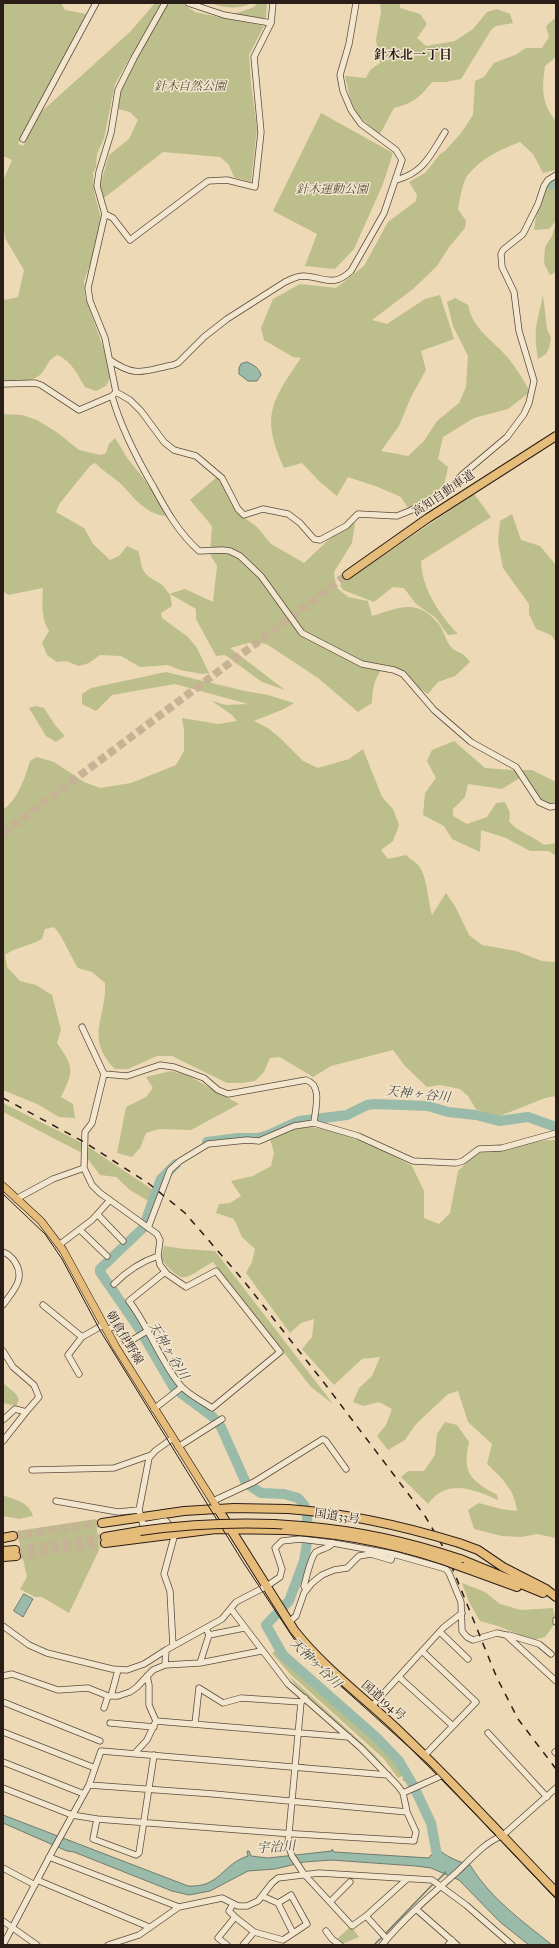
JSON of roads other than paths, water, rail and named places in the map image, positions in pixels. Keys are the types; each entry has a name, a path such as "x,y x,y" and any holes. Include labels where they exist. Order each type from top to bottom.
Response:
{"highway":[{"name":"高知自動車道","path":"347,575 428,518 556,436"},
{"path":"102,1523 140,1513 218,1509 288,1509 375,1520 412,1529 478,1550 503,1567 546,1589 556,1599"},
{"name":"国道194号","path":"218,1509 287,1620 318,1659 372,1706 424,1756 555,1889"},
{"name":"国道33号","path":"174,1534 105,1540 140,1531 204,1524 293,1524 359,1532 409,1543 461,1563"},
{"path":"174,1534 230,1528 322,1533 376,1541 461,1563 556,1599"},
{"path":"3,1538 13,1536"},
{"path":"3,1551 15,1553 3,1557"}],"main road":[{"name":"朝倉伊野線","path":"3,1186 41,1221 59,1245 104,1327 218,1509"}],"street":[{"path":"23,139 96,3"},
{"path":"166,3 134,58 118,90 111,133 96,186 105,214 88,288 90,301 105,338 110,360 118,417 140,463 174,524 186,540 199,551 222,550 230,551 240,556 261,576 302,633 362,664 394,670 403,674 434,710 471,742 516,767 539,802 550,807 556,806"},
{"path":"188,3 224,14 271,23"},
{"path":"105,214 113,218 130,240 208,181 227,180 256,187 261,132 254,57 271,23 273,3"},
{"path":"110,360 129,371 136,372 173,365 178,363 204,337 227,319 285,282 295,277 304,276 335,281 344,278 351,271 384,213 402,160 400,154 361,124 351,110 341,82 340,75 349,44 356,3"},
{"path":"396,180 417,172 423,166 445,132"},
{"path":"3,384 41,385 79,410 114,394 130,400 141,411 164,442 174,450 196,456 222,478 238,509 244,515 263,509 288,514 300,523 314,539 320,540 346,526 358,514 397,516 429,502 450,488 463,474 508,437 517,425 529,403 534,381 518,331 514,292 502,267 501,254 502,250 523,234 538,204 544,186 548,180 556,175"},
{"path":"82,1027 104,1074 92,1123 86,1132 84,1168 92,1185 157,1234 160,1240 158,1261 165,1272 186,1287 216,1270 280,1352 212,1408 181,1388 129,1301 165,1272"},
{"path":"104,1074 127,1076 160,1065 174,1067 204,1078 216,1088 228,1094 306,1080 316,1087 314,1120"},
{"path":"146,1227 170,1170 180,1161 208,1144 264,1140 294,1126 314,1120 358,1136 414,1161 449,1163 463,1161 479,1149 502,1148 549,1133 556,1133"},
{"path":"16,1198 53,1179 84,1168"},
{"path":"59,1245 80,1230 98,1214 110,1200"},
{"path":"98,1214 124,1241"},
{"path":"80,1230 107,1256"},
{"path":"3,1252 13,1258 20,1270 20,1276 11,1295 3,1305"},
{"path":"114,1284 133,1267 143,1261 158,1256"},
{"path":"43,1305 82,1337"},
{"path":"79,1374 68,1355 82,1337 104,1327 115,1326 127,1343 148,1331"},
{"path":"3,1351 12,1367 34,1385 39,1397 3,1441"},
{"path":"154,1409 181,1388"},
{"path":"3,1420 15,1409 26,1412"},
{"path":"178,1447 221,1420"},
{"path":"32,1470 114,1468 151,1455 173,1438"},
{"path":"213,1502 254,1482 322,1439 326,1441 346,1469"},
{"path":"151,1455 140,1513 142,1524 145,1526 168,1522 174,1534 164,1574 170,1591 172,1646"},
{"path":"56,1501 118,1512 140,1513"},
{"path":"4,1626 29,1645 47,1653 118,1670 128,1670 138,1667 172,1646 222,1619 242,1599 267,1586 282,1573 281,1564 275,1552 276,1546 288,1539 300,1539 315,1540 393,1554 446,1569 461,1602 462,1631 469,1640 497,1634 506,1635 539,1644 551,1654"},
{"path":"306,1590 304,1586 312,1558 316,1552 328,1549 333,1543"},
{"path":"355,1547 354,1552 357,1557"},
{"path":"287,1620 296,1616 306,1590 322,1575 334,1570 347,1568 357,1557 371,1554 391,1560 393,1554"},
{"path":"3,1788 72,1815 96,1819 280,1833 288,1832 414,1841 416,1832 407,1812 404,1793 349,1737 303,1700 281,1677 231,1609"},
{"path":"372,1706 440,1632 462,1613"},
{"path":"3,1634 4,1626"},
{"path":"200,1663 209,1635 206,1628"},
{"path":"209,1635 244,1628"},
{"path":"440,1632 468,1659"},
{"path":"506,1635 556,1681"},
{"path":"165,1666 166,1650"},
{"path":"3,1676 12,1674 58,1690 88,1688 109,1696 130,1692 153,1670 165,1666 200,1663 261,1651"},
{"path":"422,1651 476,1702 424,1756"},
{"path":"104,1708 118,1670"},
{"path":"135,1753 147,1740 155,1724 149,1705 149,1686 147,1676"},
{"path":"399,1677 453,1726"},
{"path":"195,1724 199,1688 223,1702 241,1698 303,1700"},
{"path":"303,1700 288,1832 288,1846 292,1856 303,1872 352,1926 366,1916 407,1878"},
{"path":"3,1702 100,1741"},
{"path":"110,1723 195,1724 349,1737"},
{"path":"3,1732 95,1768"},
{"path":"488,1733 546,1797"},
{"path":"3,1945 50,1854 89,1785 101,1751 295,1766 388,1775"},
{"path":"96,1819 94,1838 136,1855 139,1853 154,1755"},
{"path":"3,1762 84,1794"},
{"path":"404,1793 443,1775"},
{"path":"89,1785 407,1812"},
{"path":"382,1945 384,1936 493,1839 502,1836 556,1788"},
{"path":"50,1854 179,1907"},
{"path":"3,1868 149,1927"},
{"path":"108,1945 139,1935 179,1907 222,1898 238,1906 247,1906 258,1901 278,1878 303,1872 432,1880 442,1885 512,1945"},
{"path":"330,1902 350,1882"},
{"path":"233,1904 229,1912 254,1932 283,1940 307,1924 291,1895 278,1903"},
{"path":"262,1896 278,1903 293,1933"},
{"path":"416,1909 450,1943 457,1945"},
{"path":"366,1916 384,1936"},
{"path":"227,1945 218,1938 236,1917"},
{"path":"3,1921 37,1945"},
{"path":"326,1931 332,1939 340,1945"},
{"path":"243,1945 254,1932"}],"waterway":[{"path":"551,184 556,184"},
{"name":"天神ヶ谷川","path":"207,1142 238,1138 258,1138 299,1121 347,1115 367,1105 374,1104 428,1106 448,1112 476,1115 499,1121 528,1117 556,1127"},
{"name":"天神ヶ谷川","path":"176,1164 161,1179 143,1228 100,1269 100,1272 140,1330 174,1388 213,1417 221,1427 246,1483 261,1493 284,1494 298,1498 304,1505 307,1515 308,1536 304,1561 289,1601 266,1625 283,1655 377,1738 399,1761 413,1785 431,1823 437,1855 442,1861"},
{"path":"298,1765 304,1765"},
{"name":"天神ヶ谷川","path":"404,1780 409,1777"},
{"path":"437,1881 446,1872"},
{"path":"385,1934 434,1883"},
{"path":"374,1945 383,1936"}],"tunnel":[{"path":"3,833 347,575"},
{"path":"13,1536 102,1523"},
{"path":"15,1550 105,1537"},
{"path":"16,1556 105,1543"}],"tram line":[{"path":"3,1194 45,1234 62,1259 101,1332 243,1562 298,1645 316,1664 428,1764 556,1899"}],"railway":[{"path":"3,1098 84,1142 148,1183 185,1213 243,1280 325,1384 425,1516 445,1550 497,1678 518,1719 556,1769"}],"district":[{"name":"針木北一丁目","path":"413,56"}],"park label":[{"name":"針木自然公園","path":"190,87"},
{"name":"針木運動公園","path":"332,190"}],"water label":[{"name":"宇治川","path":"276,1848"}]}
